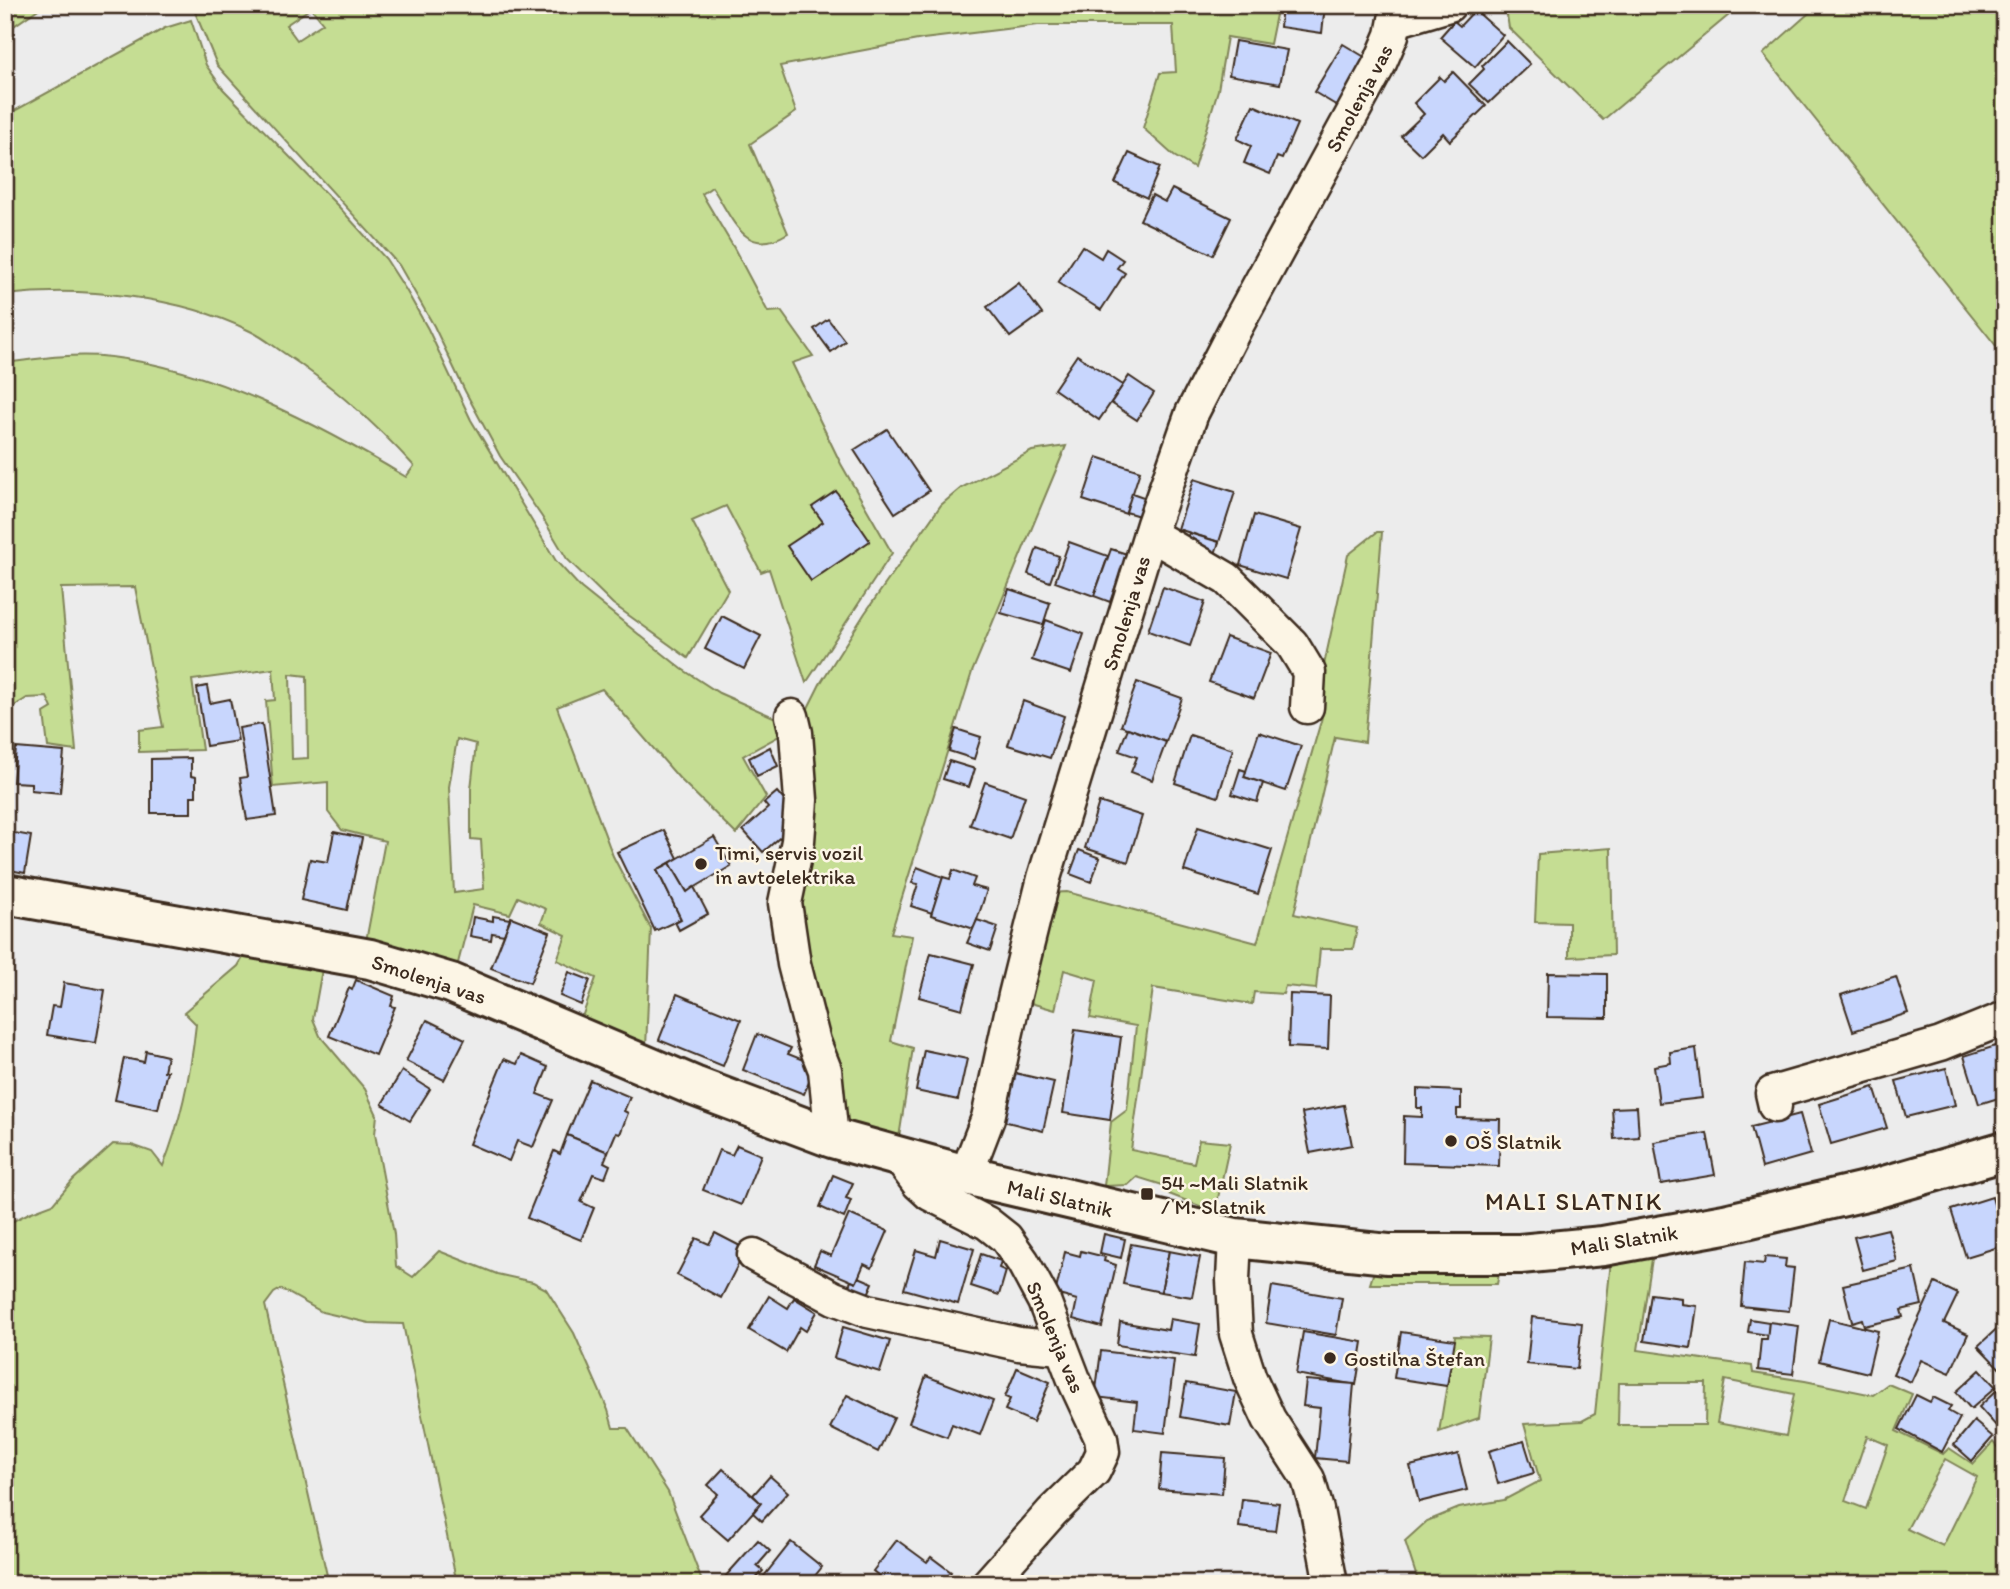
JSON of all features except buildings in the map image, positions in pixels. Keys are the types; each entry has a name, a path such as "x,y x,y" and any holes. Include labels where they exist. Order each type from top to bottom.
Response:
{"main road":[{"name":"Smolenja vas","path":"5,894 370,958 400,966 481,995 694,1086 832,1138 966,1175"},
{"name":"Mali Slatnik","path":"966,1175 1235,1238 1388,1254 1520,1254 1603,1246 1725,1223 1874,1189 2005,1151"}],"street":[{"name":"Smolenja vas","path":"966,1175 988,1118 1044,878 1150,534 1192,413 1380,63 1392,36 1396,13 1449,5"},
{"path":"1150,534 1227,579 1292,644 1309,671 1307,707"},
{"path":"792,716 796,733 801,800 798,841 785,903 794,964 814,1042 825,1070 832,1138"},
{"path":"1775,1106 1772,1093 1941,1044 2005,1018"},
{"name":"Smolenja vas","path":"900,1158 918,1184 930,1194 987,1223 1006,1238 1023,1262 1044,1301 1061,1349 1101,1438 1103,1452 1094,1471 1052,1512 988,1584"},
{"path":"1235,1238 1233,1280 1236,1334 1250,1378 1269,1419 1308,1479 1331,1584"},
{"path":"754,1255 834,1298 868,1311 1019,1344 1061,1349"}],"green space":[{"path":"5,5 44,5 5,32"},
{"path":"192,5 1278,5 1270,44 1227,37 1218,90 1194,168 1174,156 1143,128 1160,73 1176,72 1173,25 1038,25 923,39 780,66 796,112 750,144 788,233 761,242 750,238 741,232 712,187 702,194 768,312 781,311 813,356 792,363 841,464 892,553 806,683 769,569 761,572 726,506 692,521 728,590 688,658 613,604 567,559 500,456 434,326 399,265 217,65","holes":["311,8 323,23 297,40 286,25"]},
{"path":"1511,5 1741,5 1603,120 1509,28 1506,9"},
{"path":"1818,5 2005,5 2005,357 1763,54"},
{"path":"191,20 206,65 223,89 386,259 428,329 471,420 556,561 581,588 682,669 719,693 785,722 788,731 743,756 766,797 736,834 679,778 602,689 557,707 613,856 651,929 646,1048 581,1020 596,978 557,960 566,935 541,923 546,909 518,897 510,914 473,905 457,967 366,941 385,841 342,830 328,812 328,782 273,787 266,701 275,700 273,669 192,680 202,750 139,752 139,730 163,727 135,587 61,588 76,751 48,747 44,713 52,708 47,697 27,698 8,710 5,706 5,363 84,356 149,363 188,374 264,402 338,438 406,477 414,466 367,419 317,376 258,335 223,319 193,309 130,296 66,292 5,295 5,116 165,28","holes":["290,674 307,676 308,758 292,759","457,739 476,744 471,789 471,839 481,840 484,889 454,893 449,787"]},
{"path":"1066,446 972,672 891,933 912,936 891,1041 913,1048 898,1144 846,1126 800,946 803,718 820,684 865,613 941,505 961,488 1032,451"},
{"path":"1377,532 1382,532 1365,742 1335,737 1294,914 1357,928 1353,949 1320,949 1316,989 1285,986 1283,994 1254,992 1252,1004 1153,988 1131,1150 1194,1163 1199,1140 1230,1143 1215,1212 1169,1194 1169,1187 1137,1177 1128,1185 1104,1186 1111,1122 1127,1110 1136,1026 1090,1018 1097,980 1064,970 1055,1010 1027,1002 1048,893 1067,892 1257,943 1321,721 1324,708 1322,674 1348,555"},
{"path":"1611,848 1613,955 1569,957 1569,923 1535,922 1538,854"},
{"path":"248,949 323,964 313,1019 320,1036 365,1089 377,1115 375,1134 394,1234 396,1266 413,1277 439,1251 497,1274 533,1282 546,1289 574,1333 608,1410 613,1428 627,1428 668,1492 703,1584 457,1584 403,1324 369,1323 322,1312 281,1289 274,1293 265,1305 329,1584 5,1584 5,1225 53,1204 73,1180 113,1144 132,1145 152,1152 163,1166 180,1114 194,1042 196,1024 184,1012 238,966"},
{"path":"1644,1256 1652,1259 1638,1350 1752,1366 1753,1373 1873,1395 1888,1384 1912,1394 1896,1431 1943,1454 1949,1448 1973,1464 1993,1442 2005,1457 2005,1509 2001,1515 2005,1518 2005,1584 1419,1584 1405,1541 1427,1521 1459,1508 1504,1500 1540,1481 1524,1424 1582,1421 1595,1414 1611,1261","holes":["1725,1380 1794,1394 1786,1436 1717,1423","1619,1383 1706,1383 1705,1425 1618,1425","1867,1436 1888,1445 1866,1509 1845,1501","1945,1459 1977,1477 1943,1546 1907,1529"]},
{"path":"1375,1268 1499,1274 1497,1284 1370,1284"},
{"path":"1455,1336 1489,1337 1479,1418 1439,1432"}],"place":[{"name":"Timi, servis vozil in avtoelektrika","path":"701,864"},
{"name":"OŠ Slatnik","path":"1451,1141"},
{"name":"54 ~Mali Slatnik / M. Slatnik","path":"1147,1194"},
{"name":"Gostilna Štefan","path":"1330,1358"}],"district":[{"name":"MALI SLATNIK","path":"1574,1201"}]}
